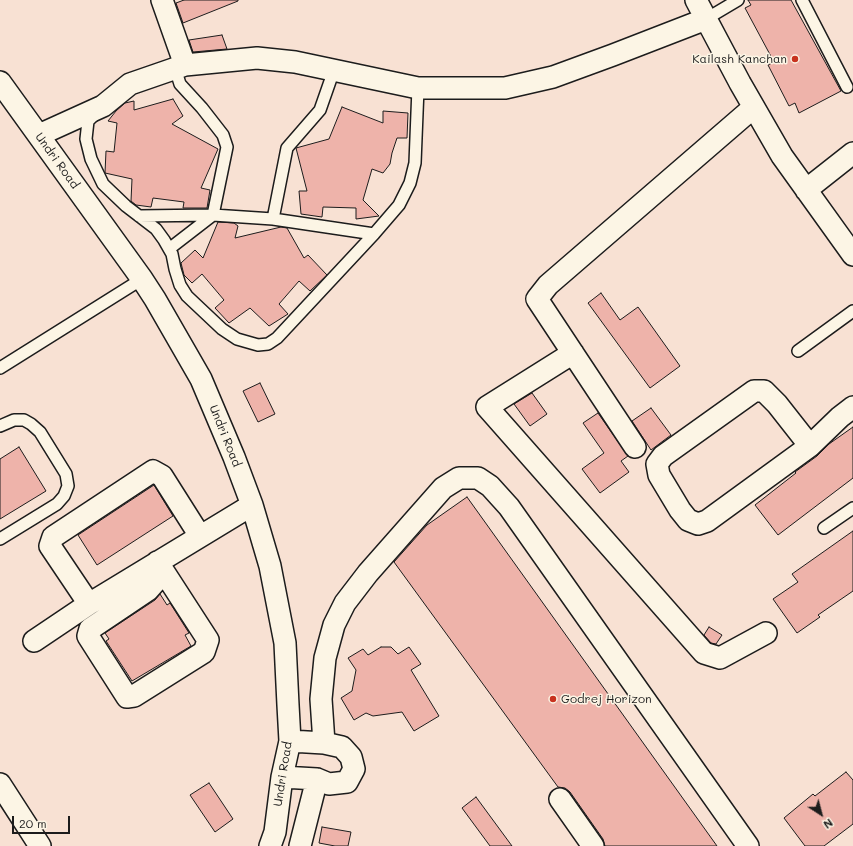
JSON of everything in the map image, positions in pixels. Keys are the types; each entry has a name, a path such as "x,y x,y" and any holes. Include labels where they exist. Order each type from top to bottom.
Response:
{"street":[{"path":"162,0 180,67"},
{"path":"696,0 754,108 782,156 853,255"},
{"path":"39,136 103,106 130,84 180,67 257,58 295,62 418,88 505,88 553,77 706,19"},
{"name":"Undri Road","path":"0,82 155,299 201,379 234,457 252,505 270,566 285,643 290,741 282,777 275,832 270,846"},
{"path":"635,447 537,299 548,285 754,108"},
{"path":"806,190 853,153"},
{"path":"573,353 487,407 704,653 720,658 766,633"},
{"path":"810,446 764,391 754,391 663,456 657,464 659,475 680,510 688,520 698,524 707,521 810,446 840,417 853,407"},
{"path":"89,604 50,546 53,537 153,471 162,476 200,536"},
{"path":"324,743 321,699 325,658 334,625 345,603 368,573 443,488 459,478 478,478 490,486 509,507 748,846"},
{"path":"34,641 89,604 160,568 200,536 252,505"},
{"path":"160,568 208,640 204,652 134,696 127,697 88,636 90,628 148,590 160,568"},
{"path":"282,777 317,779 329,784 347,782 354,769 351,757 342,747 324,743 290,741"},
{"path":"300,846 317,779"},
{"path":"0,784 40,846"},
{"path":"560,798 593,846"}],"lane":[{"path":"706,19 738,0"},
{"path":"805,2 847,87"},
{"path":"169,249 213,215 227,147 223,135 202,108 180,84 180,67"},
{"path":"273,219 287,148 320,110 334,70"},
{"path":"103,106 88,122 86,139 91,159 103,184 156,229 172,254 180,285 187,296 222,329 237,340 258,345 268,344 277,338 399,205 410,183 415,162 418,88"},
{"path":"139,216 213,215 273,219 374,234"},
{"path":"0,368 142,279"},
{"path":"798,351 853,311"},
{"path":"0,426 14,420 24,420 31,424 40,432 66,474 68,486 64,496 57,504 0,539"},
{"path":"824,528 853,508"}],"building":[{"path":"184,0 238,1 183,23 176,3"},
{"name":"Kailash Kanchan","path":"748,0 791,0 841,91 799,113 795,103 789,106 768,65 774,62 745,8 751,5"},
{"path":"222,35 227,49 193,52 189,40"},
{"path":"173,99 183,116 172,124 218,149 201,188 210,190 207,208 183,208 184,202 153,198 151,207 136,205 131,201 132,179 105,173 106,151 114,152 117,123 108,121 116,111 125,103 134,101 134,110"},
{"path":"342,107 383,123 383,111 408,113 407,138 397,138 390,164 383,173 372,169 363,200 379,216 356,219 356,208 323,207 322,217 301,214 299,191 307,191 296,148 329,139"},
{"path":"218,222 234,223 238,226 235,238 281,227 287,228 304,258 308,255 327,275 310,291 299,281 279,304 288,314 269,326 250,308 229,323 215,308 224,300 202,274 192,283 184,275 181,263 195,250 203,258"},
{"path":"601,293 620,320 638,307 680,366 650,388 588,303"},
{"path":"260,383 275,414 258,422 243,391"},
{"path":"532,393 547,414 530,426 514,404"},
{"path":"651,408 671,435 651,450 632,421"},
{"path":"598,413 628,456 621,461 629,472 600,493 582,469 604,453 583,423"},
{"path":"853,427 853,478 778,535 755,505 817,456 829,444"},
{"path":"19,447 46,491 0,519 0,459"},
{"path":"154,485 173,516 97,565 78,535"},
{"name":"Godrej Horizon","path":"467,497 717,846 605,846 603,839 570,792 565,788 558,787 394,562 427,525"},
{"path":"853,531 853,591 818,615 820,617 797,633 773,599 798,582 792,574"},
{"path":"160,594 167,605 170,603 189,633 185,635 191,646 132,681 106,641 109,639 105,633 155,600"},
{"path":"709,627 722,635 716,644 711,643 704,635"},
{"path":"381,647 391,647 398,654 409,647 421,664 411,670 439,716 414,731 402,712 373,716 366,713 354,720 341,698 352,691 356,670 348,658 363,649 368,655"},
{"path":"846,772 853,780 853,824 824,846 805,846 784,818 813,794 815,796"},
{"path":"209,783 233,819 215,832 190,795"},
{"path":"476,797 512,846 490,846 462,808"},
{"path":"322,827 351,832 348,846 335,846 319,843"}],"place":[{"name":"Kailash Kanchan","path":"795,59"},
{"name":"Godrej Horizon","path":"553,699"}]}
